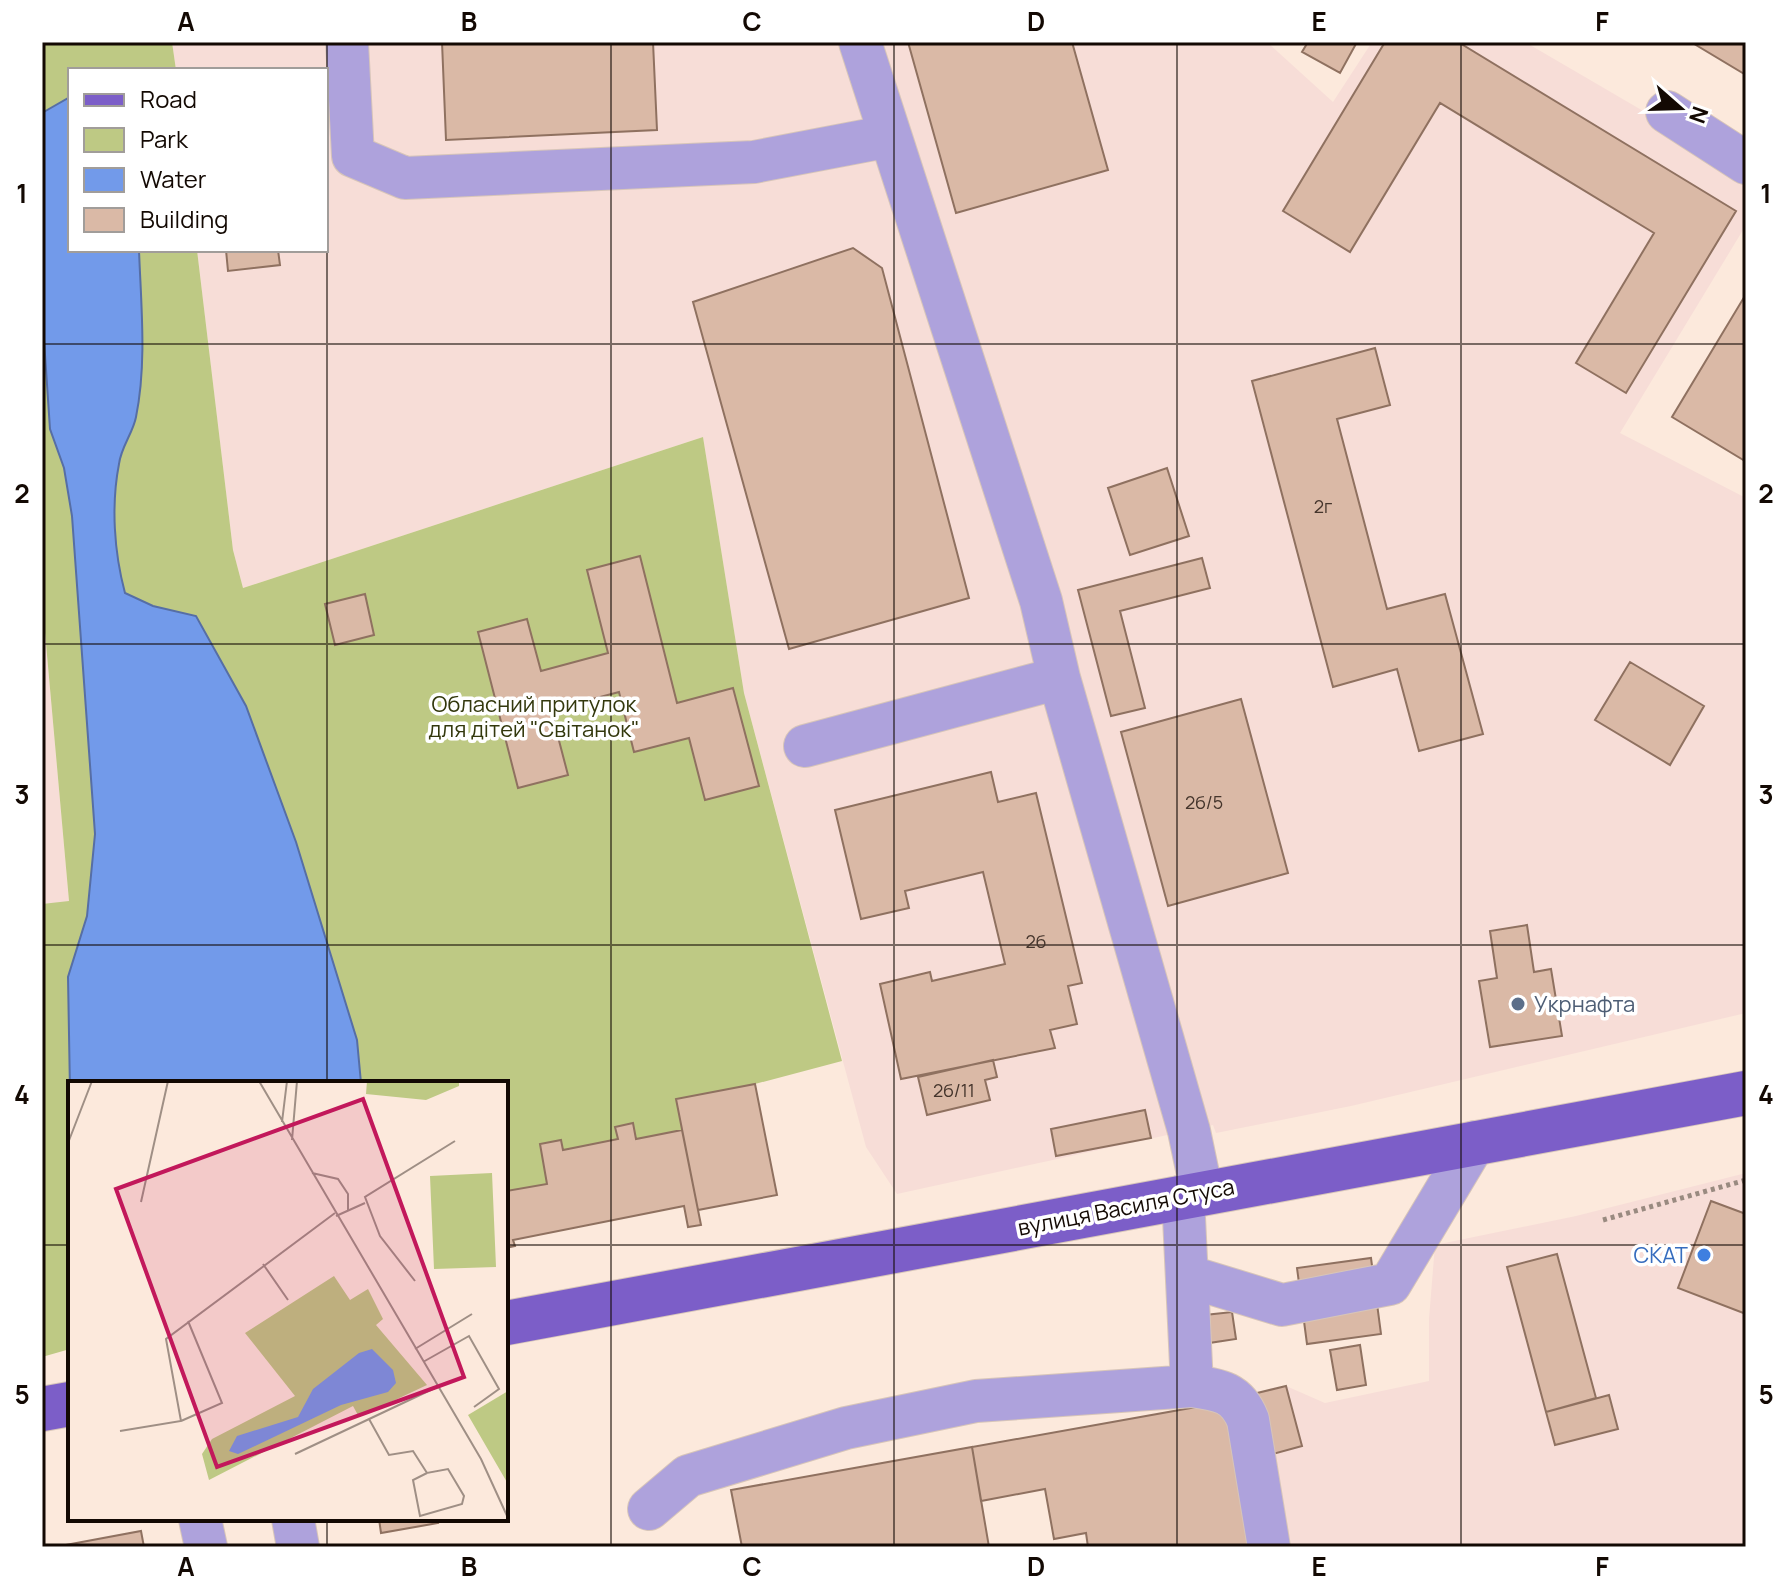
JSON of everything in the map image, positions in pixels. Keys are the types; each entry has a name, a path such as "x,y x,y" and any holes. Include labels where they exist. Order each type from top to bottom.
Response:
{"main road":[{"name":"вулиця Василя Стуса","path":"508,1323 1725,1096"},
{"path":"1725,1096 1746,1120"},
{"path":"42,1409 68,1404"}],"lane":[{"path":"347,42 353,156 405,178 754,162 890,136"},
{"path":"860,42 1041,601 1059,678 1189,1131 1193,1194 1187,1276 1192,1386"},
{"path":"1667,112 1746,163"},
{"path":"805,746 1059,678"},
{"path":"1187,1276 1282,1305 1390,1284 1475,1142"},
{"path":"649,1509 688,1476 846,1428 976,1401 1192,1386 1221,1391 1242,1406 1248,1420 1269,1547"},
{"path":"200,1521 206,1547"},
{"path":"293,1521 298,1547"}],"path":[{"path":"1603,1220 1746,1180"}],"shaded area":[{"path":"172,42 1267,42 1333,102 1372,42 1525,42 1746,171 1746,225 1620,433 1746,498 1746,1013 1351,1106 1216,1133 1213,1125 897,1194 866,1147 744,693 703,437 243,588 233,550 197,252 328,252 328,68 176,68"},
{"path":"42,599 69,902 42,904"},
{"path":"1746,1173 1746,1547 1292,1547 1253,1394 1286,1386 1325,1403 1429,1381 1429,1319 1435,1245 1576,1216"}],"green space":[{"name":"Обласний притулок для дітей \"Світанок\"","path":"42,42 172,42 176,68 68,68 68,252 197,252 233,550 243,588 703,437 744,693 842,1061 755,1084 677,1099 701,1225 688,1227 684,1206 514,1240 515,1246 508,1248 508,1081 68,1081 68,1350 42,1357 42,904 69,901 42,599"}],"water":[{"path":"68,98 68,252 139,252 142,334 139,397 134,423 120,458 114,512 118,561 125,593 153,606 196,616 246,706 296,842 357,1040 361,1081 70,1081 68,977 87,916 95,834 72,516 64,468 50,429 42,310 42,113"}],"building":[{"path":"442,42 653,42 657,130 446,140"},
{"path":"908,42 1072,42 1108,170 956,213"},
{"path":"1308,42 1357,42 1340,73 1302,52"},
{"path":"1385,42 1458,42 1736,211 1626,393 1576,363 1654,233 1440,103 1350,252 1283,211"},
{"path":"1691,42 1746,42 1746,75"},
{"path":"853,248 882,268 969,598 789,649 693,302"},
{"path":"226,252 278,252 280,265 228,271"},
{"path":"1746,294 1746,460 1745,461 1672,417"},
{"path":"1375,348 1390,405 1337,419 1387,609 1445,594 1483,734 1419,751 1397,669 1333,687 1252,381"},
{"path":"1167,468 1189,536 1130,555 1108,488"},
{"path":"640,556 677,703 733,688 759,786 705,800 689,738 634,752 619,692 551,710 568,775 518,788 478,632 527,619 541,671 608,653 587,570"},
{"path":"1202,558 1210,588 1120,611 1145,708 1111,716 1078,590"},
{"path":"365,594 374,635 335,645 325,604"},
{"path":"1630,662 1704,706 1670,765 1595,720"},
{"path":"1241,699 1288,873 1168,906 1121,732"},
{"path":"991,772 998,802 1036,793 1082,983 1068,986 1077,1024 1050,1030 1055,1048 901,1079 880,984 930,972 932,981 1005,964 983,872 905,891 909,908 861,919 835,810"},
{"path":"1527,925 1534,972 1551,969 1562,1036 1490,1047 1479,981 1497,978 1490,931"},
{"path":"993,1060 997,1077 985,1080 990,1100 927,1115 918,1077"},
{"path":"755,1084 777,1195 698,1210 676,1099"},
{"path":"1145,1110 1151,1138 1056,1156 1051,1129"},
{"path":"633,1123 636,1139 682,1130 701,1225 688,1227 684,1206 513,1240 515,1246 508,1248 508,1191 547,1184 540,1144 561,1140 563,1150 618,1139 615,1127"},
{"path":"1711,1201 1746,1214 1746,1314 1678,1288"},
{"path":"1557,1254 1596,1398 1546,1412 1507,1267"},
{"path":"1371,1258 1381,1334 1307,1344 1297,1268"},
{"path":"1232,1312 1236,1339 1209,1343 1205,1315"},
{"path":"1360,1345 1366,1385 1337,1390 1330,1350"},
{"path":"1286,1386 1302,1446 1269,1455 1253,1394"},
{"path":"1609,1395 1618,1429 1555,1445 1546,1412"},
{"path":"1230,1401 1256,1547 1088,1547 1086,1533 1054,1539 1045,1489 981,1501 972,1447"},
{"path":"972,1447 989,1547 742,1547 731,1490"},
{"path":"379,1521 438,1523 381,1533"},
{"path":"141,1531 144,1547 55,1547"}],"place":[{"name":"Укрнафта","path":"1518,1004"},
{"name":"СКАТ","path":"1704,1255"}]}
